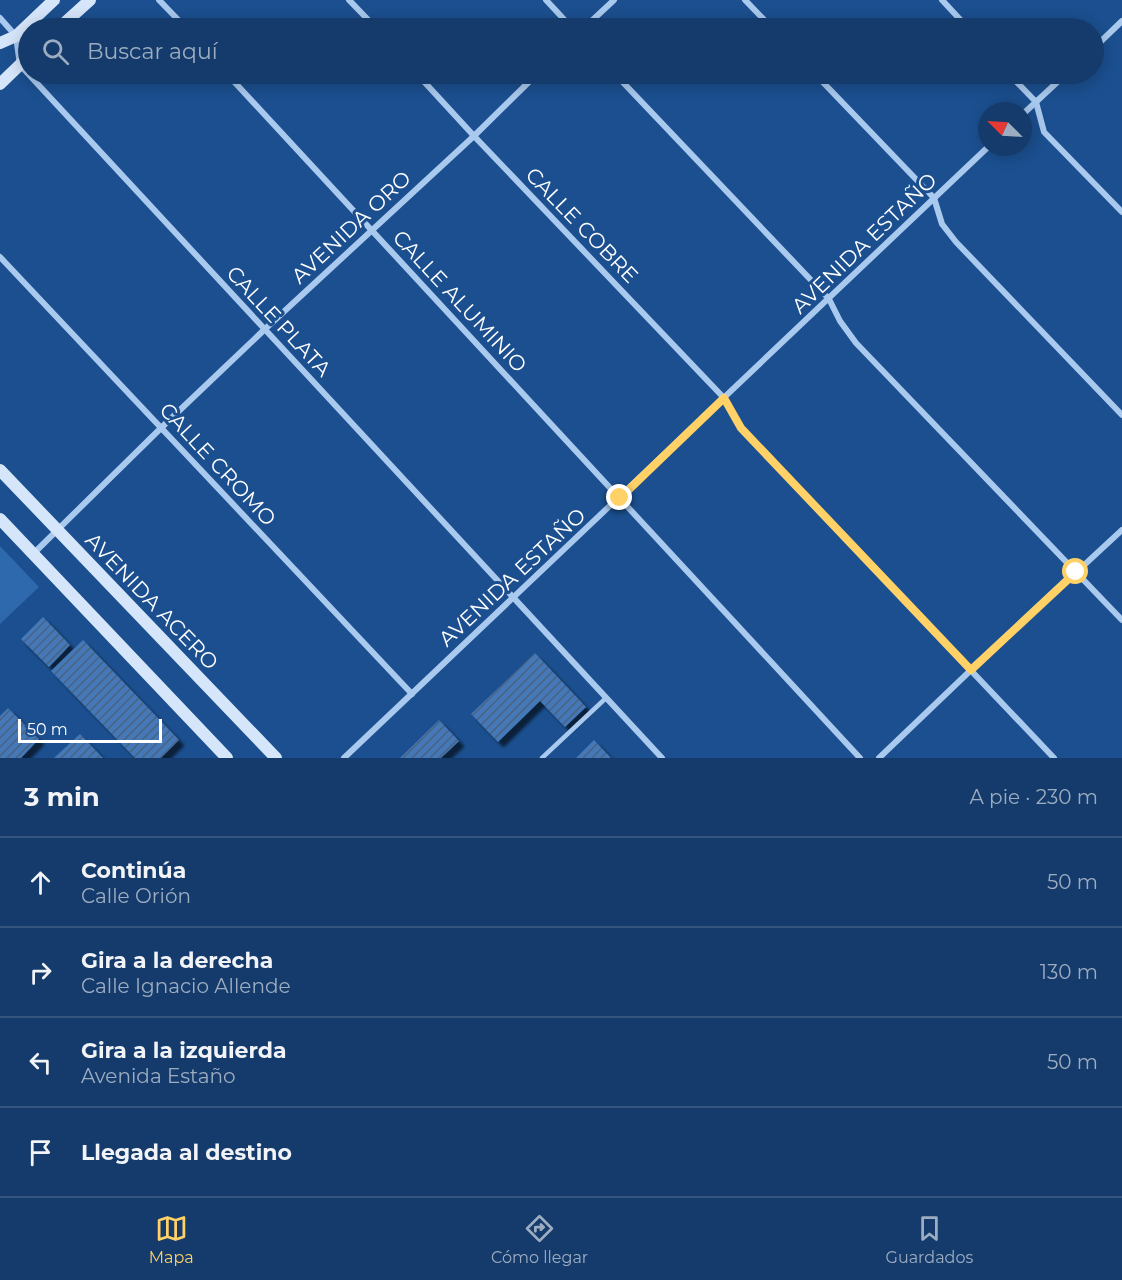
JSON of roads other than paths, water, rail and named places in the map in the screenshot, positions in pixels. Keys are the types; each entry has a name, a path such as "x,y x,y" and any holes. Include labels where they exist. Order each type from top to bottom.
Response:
{"street":[{"path":"35,18 54,0"},
{"path":"70,18 90,0"},
{"path":"159,0 176,18"},
{"path":"349,0 366,18"},
{"path":"546,0 563,18"},
{"path":"595,18 614,0"},
{"path":"745,0 762,18"},
{"path":"942,0 959,18"},
{"path":"0,18 16,36 18,42"},
{"path":"1104,38 1122,21"},
{"path":"0,43 16,36"},
{"path":"0,84 18,67"},
{"name":"CALLE PLATA","path":"45,84 264,330 662,758"},
{"name":"CALLE ALUMINIO","path":"236,84 860,758"},
{"name":"CALLE COBRE","path":"426,84 724,398 741,428 1054,758"},
{"name":"AVENIDA ORO","path":"33,555 161,428 527,84"},
{"path":"625,84 829,299 840,321 856,343 1122,620"},
{"path":"825,84 934,198 942,224 956,242 1122,415"},
{"path":"1019,84 1036,102 1044,132 1122,212"},
{"path":"1032,106 1055,84"},
{"name":"AVENIDA ESTAÑO","path":"344,758 978,156"},
{"name":"CALLE CROMO","path":"0,257 412,694"},
{"name":"AVENIDA ACERO","path":"0,470 276,758"},
{"path":"0,519 227,758"},
{"path":"879,758 1122,530"}],"lane":[{"path":"542,758 606,698"}]}
